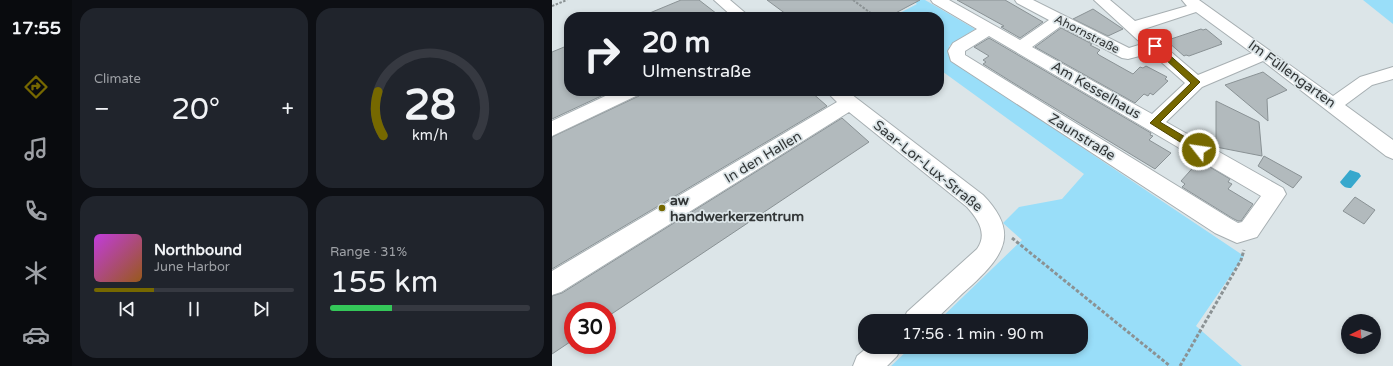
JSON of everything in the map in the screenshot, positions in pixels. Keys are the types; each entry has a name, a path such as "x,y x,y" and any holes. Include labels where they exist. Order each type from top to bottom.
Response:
{"street":[{"path":"720,0 736,12"},
{"name":"Am Kesselhaus","path":"938,0 1275,194 1249,230"},
{"name":"Ahornstraße","path":"1022,0 1128,54 1155,46"},
{"path":"1101,0 1196,82"},
{"path":"1133,28 1193,3"},
{"name":"Im Füllengarten","path":"1193,3 1265,54 1393,150"},
{"path":"1021,47 1060,20"},
{"name":"Zaunstraße","path":"989,30 959,47 956,51 957,56 976,70 1222,226 1237,233 1249,230"},
{"path":"1154,123 1196,82 1265,54"},
{"path":"1333,105 1366,81 1393,73"},
{"path":"552,130 622,96"},
{"name":"Saar-Lor-Lux-Straße","path":"842,97 975,201 987,214 992,225 993,236 990,248 972,269 924,314"},
{"name":"In den Hallen","path":"552,284 842,97"},
{"path":"867,366 880,354"}],"path":[{"path":"552,6 567,0"},
{"path":"854,0 870,12"},
{"path":"992,225 1009,235 1170,366"},
{"path":"1180,366 1241,260 1249,230"}],"shaded area":[{"path":"912,0 925,0 975,29 949,46 949,55 953,61 1244,256 1196,326 1242,366 891,366 904,354 1088,354 1088,314 945,314 1022,240 1003,223 1019,207 1062,199 1084,174 944,73 944,12 902,12 917,4"},
{"path":"1363,0 1393,0 1393,24"},
{"path":"1350,170 1359,173 1361,176 1351,188 1348,188 1340,182"}],"building":[{"path":"681,0 699,0 715,12 652,12"},
{"path":"767,0 920,0 897,12 783,12"},
{"path":"957,0 1005,0 1043,22 1020,38 1001,27 1004,26"},
{"path":"1093,9 1123,29 1108,36 1073,19"},
{"path":"1061,28 1092,44 1090,45 1100,50 1097,53 1099,55 1133,74 1140,67 1143,68 1146,66 1167,77 1165,79 1168,81 1153,95 1150,93 1148,96 1144,94 1135,103 1035,47"},
{"path":"1201,29 1206,29 1222,42 1220,42 1222,44 1189,56 1184,56 1168,42 1170,42 1168,40"},
{"path":"989,38 1151,133 1150,135 1153,136 1149,140 1171,153 1155,169 983,64 986,62 983,60 989,56 974,47"},
{"path":"564,47 564,96 601,96 552,119 552,52"},
{"path":"1263,72 1287,90 1267,99 1268,121 1225,85"},
{"path":"639,96 816,96 827,106 552,269 552,137"},
{"path":"1216,101 1259,122 1262,156 1216,147"},
{"path":"842,118 869,142 616,311 616,302 564,302 564,346 552,354 552,296 562,293"},
{"path":"1264,156 1302,177 1293,188 1258,166"},
{"path":"1198,162 1202,165 1203,163 1230,179 1228,182 1232,184 1228,189 1253,204 1241,221 1232,218 1182,187 1185,184 1181,181"},
{"path":"1355,197 1375,210 1364,224 1343,211"}],"place":[{"name":"aw handwerkerzentrum","path":"662,208"}],"route":[{"path":"1155,46 1196,82 1154,123 1199,150"}]}
